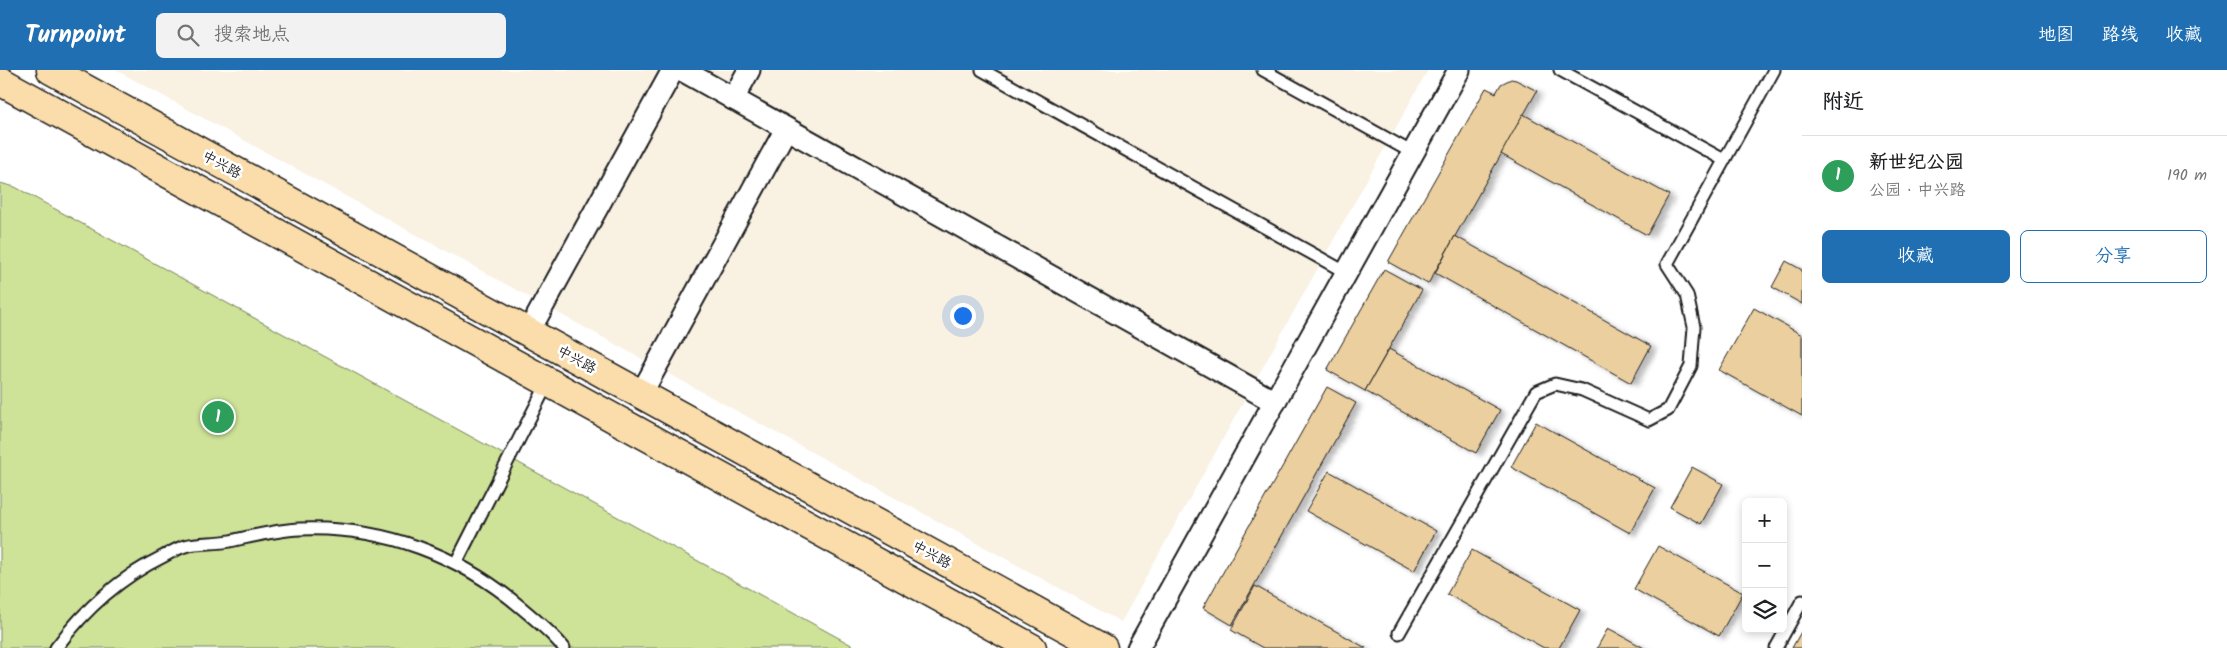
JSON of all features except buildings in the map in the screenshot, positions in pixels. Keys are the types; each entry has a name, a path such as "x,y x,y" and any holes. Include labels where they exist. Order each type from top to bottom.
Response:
{"main road":[{"name":"中兴路","path":"50,70 1103,648"},
{"path":"0,81 1032,648"}],"street":[{"path":"528,333 673,70"},
{"path":"682,70 1275,402"},
{"path":"732,99 748,70"},
{"path":"1138,648 1459,70"},
{"path":"640,394 786,128"}],"lane":[{"path":"982,70 1346,273"},
{"path":"1264,70 1413,153"},
{"path":"1560,70 1724,160"},
{"path":"1399,633 1536,392 1555,384 1573,388 1649,420 1668,410 1691,366 1694,327 1688,295 1667,264 1774,70"},
{"path":"456,563 548,382"},
{"path":"56,648 69,630 94,604 121,581 151,562 184,546 300,529 335,529 371,534 406,542 456,563 502,592 556,638 564,648"},
{"path":"1776,648 1802,601"}],"shaded area":[{"path":"116,70 1428,70 1121,622"}],"green space":[{"path":"0,183 15,187 857,648 0,648"}],"place":[{"name":"新世纪公园","path":"218,417"}]}
